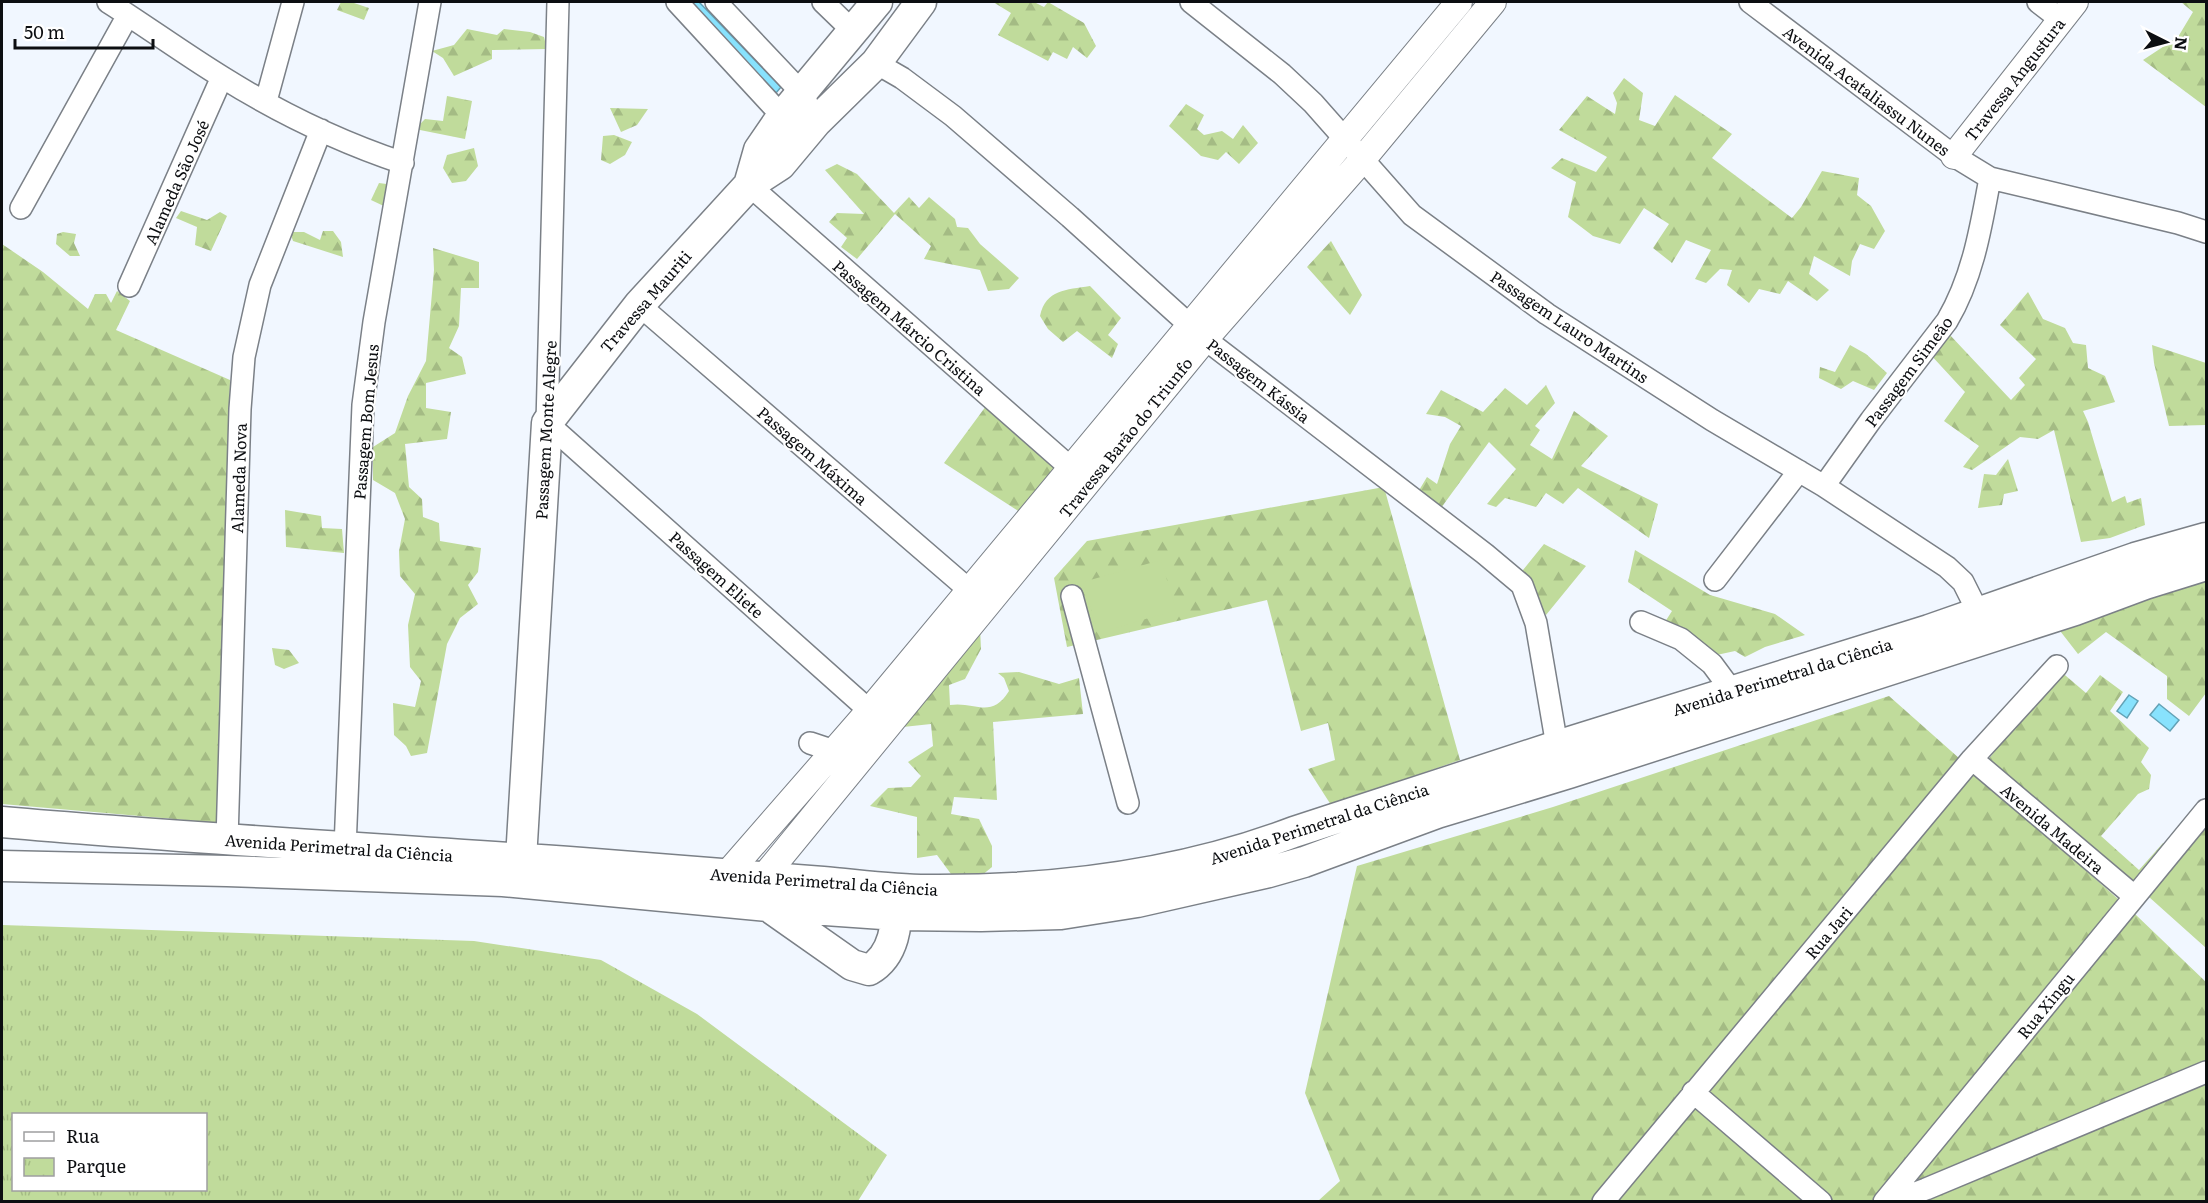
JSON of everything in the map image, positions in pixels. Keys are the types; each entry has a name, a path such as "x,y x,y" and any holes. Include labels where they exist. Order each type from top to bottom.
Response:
{"main road":[{"name":"Travessa Mauriti","path":"749,185 759,150 783,115 878,2"},
{"name":"Travessa Mauriti","path":"547,423 639,305 749,185 780,165 816,122 876,63 921,2"},
{"name":"Passagem Monte Alegre","path":"521,859 547,423"},
{"name":"Avenida Perimetral da Ciência","path":"897,901 926,890 1037,886 1090,881 1188,864 1253,848 1293,832 1557,746 1929,630 2135,558 2206,538"},
{"name":"Avenida Perimetral da Ciência","path":"2,866 249,872 766,892 897,901 981,916 1061,914 1137,902 1269,872 1437,813 1623,756 2075,610 2145,584 2206,565"},
{"name":"Avenida Perimetral da Ciência","path":"2,822 227,840 727,874 766,892"},
{"path":"2,834 48,837 90,830"},
{"path":"766,892 852,965 869,970 880,963 892,943 897,901"}],"street":[{"path":"108,2 222,77 361,149 403,163"},
{"path":"266,101 293,2"},
{"name":"Passagem Bom Jesus","path":"345,848 363,405 374,322 430,2"},
{"name":"Passagem Monte Alegre","path":"547,423 558,2"},
{"path":"677,2 783,115 816,122"},
{"path":"716,2 802,93 816,122"},
{"path":"823,2 853,31"},
{"name":"Passagem Lauro Martins","path":"1191,2 1282,74 1313,103 1412,215 1546,314 1712,420 1824,486 1947,567 1963,582 1978,612"},
{"name":"Travessa Barão do Triunfo","path":"766,892 879,718 1197,332 1345,138 1459,2"},
{"name":"Travessa Barão do Triunfo","path":"979,597 1072,469 1197,332 1362,160 1493,2"},
{"name":"Avenida Acataliassu Nunes","path":"1750,2 1954,156"},
{"path":"2038,2 2067,10"},
{"name":"Travessa Angustura","path":"1954,156 2067,10"},
{"path":"21,208 129,15"},
{"name":"Passagem Kássia","path":"876,63 902,78 952,116 1070,217 1197,332 1522,585 1536,623 1557,746"},
{"name":"Alameda São José","path":"129,286 222,77"},
{"name":"Alameda Nova","path":"227,840 244,357 260,285 321,129"},
{"path":"1954,156 1990,178 2178,223 2206,232"},
{"name":"Passagem Simeão","path":"1824,486 1947,321 1956,305 1963,291 1978,237 1990,178"},
{"name":"Passagem Márcio Cristina","path":"749,185 1072,469"},
{"name":"Passagem Máxima","path":"639,305 979,597"},
{"name":"Passagem Eliete","path":"547,423 879,718"},
{"path":"1715,580 1799,471"},
{"path":"1072,596 1128,803"},
{"path":"1641,622 1681,639 1712,664 1732,692"},
{"name":"Rua Jari","path":"1603,1202 1972,759 2057,666"},
{"name":"Travessa Barão do Triunfo","path":"727,874 834,751 879,718"},
{"path":"810,743 834,751"},
{"name":"Avenida Madeira","path":"1972,759 2134,896"},
{"name":"Rua Xingu","path":"1884,1202 2206,810"},
{"path":"1891,1202 2206,1072"},
{"path":"1693,1092 1821,1202"}],"green space":[{"path":"341,2 351,2 369,8 364,20 337,10"},
{"path":"993,2 1034,2 1044,7 1048,2 1084,23 1096,46 1087,58 1073,47 1067,59 1053,52 1048,61 998,35 1011,13"},
{"path":"2181,2 2206,2 2206,107 2143,60 2178,37 2193,12"},
{"path":"467,29 497,35 504,29 530,32 544,37 547,49 492,50 492,59 454,76 443,58 432,51 454,45"},
{"path":"1624,78 1643,93 1639,120 1655,126 1675,95 1732,134 1712,158 1792,218 1822,171 1859,178 1857,195 1871,206 1885,231 1874,249 1860,244 1852,261 1850,276 1814,256 1809,274 1829,290 1817,301 1788,281 1780,294 1759,289 1749,303 1727,285 1732,270 1720,269 1706,283 1695,279 1711,250 1686,240 1672,263 1653,248 1669,224 1644,208 1620,244 1593,236 1568,217 1576,182 1551,168 1562,158 1596,172 1607,157 1559,130 1587,96 1615,114 1617,103 1613,93"},
{"path":"447,96 472,101 465,139 415,129 425,119 443,121"},
{"path":"1186,104 1204,115 1197,129 1204,135 1222,131 1233,139 1243,125 1258,143 1239,164 1226,152 1218,160 1201,156 1169,126"},
{"path":"610,108 648,109 637,125 621,132"},
{"path":"614,135 632,142 625,155 610,164 601,160 603,136"},
{"path":"474,148 478,166 466,181 452,183 443,168 447,155"},
{"path":"837,164 857,174 894,213 909,197 919,208 929,197 955,219 957,227 968,228 980,244 1019,278 1009,289 988,291 980,270 924,259 931,246 895,214 857,259 841,247 847,238 829,222 837,213 864,214 825,170"},
{"path":"379,183 394,185 388,208 371,200"},
{"path":"181,211 207,220 220,212 227,216 211,251 195,245 197,227 176,218"},
{"path":"323,231 333,231 341,242 343,257 293,241 290,232 304,232 320,240"},
{"path":"63,232 76,234 74,243 80,256 70,256 56,244 57,234"},
{"path":"1331,241 1362,295 1350,315 1307,267"},
{"path":"2,244 43,272 88,309 95,294 106,294 111,303 117,291 130,301 116,330 230,380 220,823 2,804"},
{"path":"433,248 479,262 479,288 461,288 459,326 449,348 462,357 466,374 426,383 426,408 451,412 447,439 405,444 409,487 422,499 423,517 439,523 440,541 481,548 478,572 468,585 478,604 460,618 447,644 427,753 411,756 406,746 394,735 393,703 415,707 421,681 410,667 408,625 415,594 400,576 399,551 405,519 395,493 373,480 373,447 395,433 408,396 426,361 434,270"},
{"path":"1090,286 1121,318 1108,335 1118,344 1112,358 1077,331 1063,342 1048,329 1040,316 1047,300 1058,292"},
{"path":"2028,292 2043,319 2065,328 2073,343 2086,345 2088,368 2105,376 2115,402 2083,411 2112,502 2125,496 2127,503 2141,498 2145,525 2110,538 2081,542 2054,430 2038,439 2020,437 1972,470 1963,467 1979,446 1944,421 1965,392 1929,353 1949,334 2011,400 2025,385 2019,378 2036,359 2000,325"},
{"path":"1850,345 1866,354 1887,373 1874,390 1853,381 1841,389 1819,378 1820,367 1835,372"},
{"path":"2152,345 2206,363 2206,425 2169,426"},
{"path":"1546,385 1555,403 1535,426 1540,430 1530,445 1552,459 1574,411 1608,436 1581,466 1658,504 1649,538 1578,488 1563,504 1546,493 1536,507 1505,498 1496,507 1487,504 1516,469 1489,442 1441,508 1418,492 1427,477 1437,484 1450,444 1461,426 1445,417 1426,414 1441,390 1483,412 1505,388 1527,405"},
{"path":"989,402 1063,471 1026,516 944,463"},
{"path":"2008,459 2018,491 2004,494 2002,505 1978,508 1984,474 1996,475"},
{"path":"1384,487 1460,760 1331,805 1308,769 1335,760 1328,723 1301,731 1267,600 1067,647 1054,578 1087,541"},
{"path":"285,510 321,516 322,528 342,529 344,553 286,547"},
{"path":"1544,544 1586,566 1546,615 1519,575"},
{"path":"1635,550 1710,595 1775,614 1805,635 1765,647 1745,657 1735,651 1712,656 1663,625 1672,611 1628,582"},
{"path":"1161,560 1176,610 1098,633 1083,582"},
{"path":"2206,578 2206,693 2189,716 2167,699 2167,676 2106,632 2078,654 2057,627"},
{"path":"980,628 981,649 965,679 949,685 950,705 989,707 996,705 1009,691 1004,678 998,673 1019,672 1059,684 1079,678 1083,714 993,722 997,800 954,797 951,814 979,819 992,846 992,867 981,876 951,874 937,855 917,858 917,817 870,806 888,788 911,787 921,776 908,762 933,746 931,724 903,727"},
{"path":"272,648 289,650 299,663 284,669 275,665"},
{"path":"2059,670 2086,693 2100,675 2123,692 2110,711 2149,748 2141,762 2151,775 2149,789 2138,794 2101,836 2139,870 2163,843 2169,846 2134,881 1988,760"},
{"path":"1889,696 2136,915 2206,982 2206,1201 1318,1201 1340,1181 1305,1093 1357,866 1553,807"},
{"path":"2206,821 2206,948 2149,897"},
{"path":"2,925 474,941 601,960 697,1014 887,1155 858,1201 2,1201"}],"water":[{"path":"688,2 699,2 781,87 776,93"},
{"path":"2129,695 2138,701 2127,718 2117,711"},
{"path":"2159,704 2179,720 2170,731 2150,715"}]}
